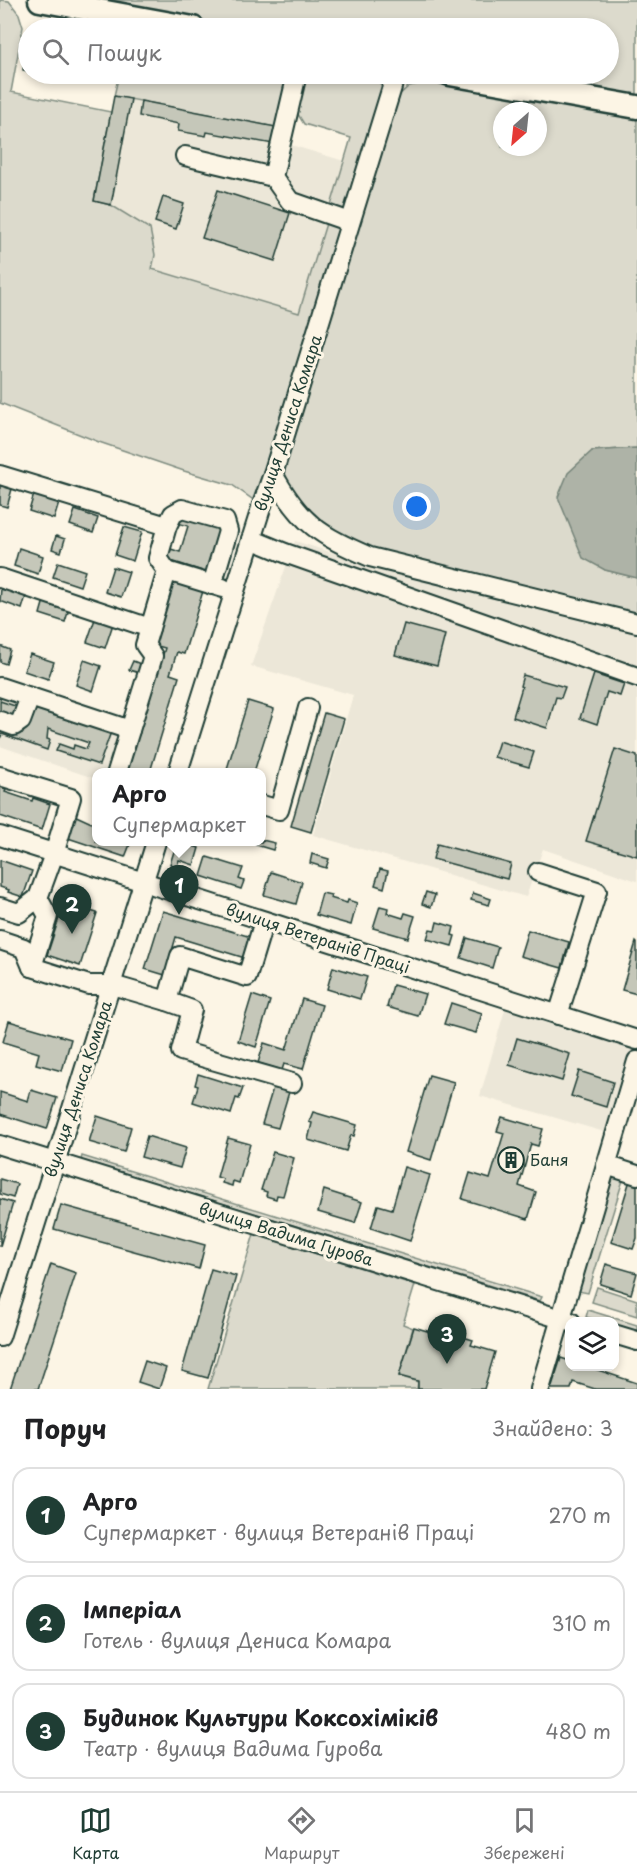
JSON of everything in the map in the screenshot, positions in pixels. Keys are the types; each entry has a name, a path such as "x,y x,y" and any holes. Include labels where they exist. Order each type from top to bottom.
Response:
{"main road":[{"path":"40,0 138,18"},
{"path":"507,84 637,107"}],"street":[{"path":"273,177 295,84"},
{"name":"вулиця Дениса Комара","path":"179,768 273,474 393,84"},
{"path":"185,156 273,177 290,201 350,222"},
{"path":"273,474 287,499 303,519 337,543 370,557 637,623"},
{"path":"0,475 167,526"},
{"path":"212,585 228,531 225,521 182,509 173,514 167,526 158,558 167,571 212,585 235,592"},
{"path":"251,539 296,557 637,677"},
{"path":"118,768 153,656 145,645 167,571"},
{"path":"0,578 150,628"},
{"path":"0,687 130,730"},
{"path":"0,721 14,726 21,721 30,697"},
{"path":"266,806 279,810 308,708"},
{"path":"0,776 71,798 38,898 19,913 0,907"},
{"name":"вулиця Ветеранів Праці","path":"0,836 637,1040"},
{"name":"вулиця Дениса Комара","path":"0,1337 155,846"},
{"path":"538,872 597,891 558,1015"},
{"path":"32,967 48,916 38,898"},
{"path":"167,1001 180,956 247,977 264,921"},
{"path":"0,940 24,948 32,967 89,985 112,985 192,1010 181,1052 292,1083"},
{"path":"568,1317 606,1166 637,1061"},
{"name":"вулиця Вадима Гурова","path":"0,1145 565,1319"},
{"path":"606,1166 637,1175"},
{"path":"540,1389 565,1325"},
{"path":"619,1335 637,1341"}],"shaded area":[{"path":"0,0 9,1 20,18 18,18 18,54 11,92 111,112 94,201 111,205 150,229 155,255 152,269 299,313 327,220 340,228 255,501 232,485 99,442 0,403"},
{"path":"88,0 637,0 637,99 549,84 619,84 619,18 185,18"},
{"path":"117,84 290,84 280,128 114,96"},
{"path":"300,84 380,84 384,91 350,206 339,212 330,209 351,138 304,124 294,108"},
{"path":"438,84 541,102 493,102 493,156 547,156 547,103 637,119 637,448 592,451 605,570 637,578 637,614 373,550 322,524 295,495 284,471 396,98 409,86"},
{"path":"114,96 294,131 291,145 344,161 290,346 144,296 94,201"},
{"path":"637,448 637,578 605,570 583,558 558,497 568,473 592,451"},
{"path":"295,541 384,569 637,633 637,881 543,849 526,897 313,835 353,695 251,666"},
{"path":"0,690 122,730 111,768 92,768 92,778 0,746"},
{"path":"508,999 637,1040 637,1061 615,1135 480,1096"},
{"path":"82,1156 542,1297 540,1301 81,1160"},
{"path":"613,1177 623,1180 588,1293 578,1291"},
{"path":"254,1234 415,1285 403,1324 413,1328 399,1376 418,1382 417,1389 208,1389"},
{"path":"597,1287 637,1300 637,1316 592,1302"},
{"path":"588,1310 611,1317 586,1317"},
{"path":"619,1319 637,1325 637,1333 619,1327"}],"building":[{"path":"114,96 131,99 111,205 94,201"},
{"path":"141,101 276,127 273,144 207,132 206,136 178,131 179,124 139,116"},
{"path":"218,190 290,213 275,261 202,238"},
{"path":"163,197 184,204 176,229 155,222"},
{"path":"0,485 12,489 7,507 0,505"},
{"path":"34,494 59,503 54,519 29,511"},
{"path":"75,510 98,518 93,533 70,525"},
{"path":"176,515 223,529 209,573 168,560 171,549 180,552 188,526 174,522"},
{"path":"124,527 142,532 133,561 115,555"},
{"path":"56,536 65,539 61,552 52,549"},
{"path":"19,548 43,556 38,574 14,566"},
{"path":"58,562 85,571 80,586 53,577"},
{"path":"113,567 129,572 121,597 105,592"},
{"path":"173,581 203,591 184,654 177,652 170,674 179,677 151,768 128,768 165,648 154,645"},
{"path":"1,588 26,596 22,609 0,601"},
{"path":"44,600 69,609 65,622 40,614"},
{"path":"95,619 113,624 105,648 87,642"},
{"path":"404,624 445,635 437,666 395,655"},
{"path":"0,646 10,650 6,664 0,662"},
{"path":"30,654 54,662 48,679 24,671"},
{"path":"84,660 101,666 93,691 76,685"},
{"path":"133,661 143,665 140,673 129,670"},
{"path":"594,674 624,684 620,696 607,692 597,724 580,718"},
{"path":"523,675 565,687 561,698 556,697 547,728 513,717 522,687 520,686"},
{"path":"0,701 18,707 15,716 0,711"},
{"path":"248,701 274,709 255,768 227,768"},
{"path":"33,705 111,732 99,765 56,751 59,744 73,749 74,745 86,749 89,743 48,729 47,739 50,740 47,750 2,734 0,739 0,725 23,733"},
{"path":"324,713 344,719 311,832 291,826"},
{"path":"499,741 534,752 529,767 494,757"},
{"path":"615,749 637,756 637,856 586,841"},
{"path":"0,787 6,789 5,792 50,804 42,830 0,816"},
{"path":"72,814 92,823 92,846 65,837"},
{"path":"266,841 275,843 273,850 259,846 266,846"},
{"path":"437,844 511,864 507,879 433,859"},
{"path":"92,846 129,846 125,857"},
{"path":"176,846 199,848 194,865 179,860 177,866 170,864"},
{"path":"312,854 329,859 326,868 310,863"},
{"path":"207,857 243,868 239,879 244,881 241,889 201,876"},
{"path":"0,860 32,871 23,897 0,887"},
{"path":"380,869 388,871 384,888 375,885"},
{"path":"271,872 302,882 296,904 264,895"},
{"path":"426,892 435,895 431,907 422,904"},
{"path":"322,893 347,903 348,900 357,903 351,925 316,915"},
{"path":"473,893 491,899 489,905 471,900"},
{"path":"64,903 97,913 80,966 47,955"},
{"path":"380,906 388,908 387,913 403,918 405,913 415,916 408,938 373,928"},
{"path":"163,911 251,937 245,958 176,937 165,975 145,969"},
{"path":"437,922 454,927 452,935 455,936 452,946 427,939 430,929 435,930"},
{"path":"528,930 569,942 562,968 520,956"},
{"path":"467,938 498,947 492,968 461,958"},
{"path":"637,943 637,994 622,990"},
{"path":"333,967 367,977 360,999 327,989"},
{"path":"393,985 425,994 418,1016 387,1007"},
{"path":"252,995 270,1001 256,1047 238,1041"},
{"path":"302,999 322,1005 303,1069 284,1064 282,1070 258,1063 264,1043 286,1050"},
{"path":"451,1003 482,1013 476,1033 444,1024"},
{"path":"9,1021 71,1039 62,1071 36,1064 39,1053 3,1042"},
{"path":"517,1038 570,1054 562,1081 509,1065"},
{"path":"579,1071 613,1082 606,1107 571,1096"},
{"path":"198,1074 243,1088 239,1099 236,1098 231,1114 193,1102 198,1086 195,1085"},
{"path":"429,1075 454,1082 431,1160 406,1152"},
{"path":"273,1088 289,1092 278,1128 262,1124"},
{"path":"31,1090 57,1098 47,1129 0,1114 0,1092 28,1101"},
{"path":"313,1112 357,1125 346,1151 308,1140 312,1123 309,1122"},
{"path":"97,1116 131,1127 124,1152 89,1142"},
{"name":"Баня","path":"502,1117 543,1129 538,1146 531,1144 519,1186 536,1192 528,1219 462,1199 470,1173 490,1179 504,1133 497,1131"},
{"path":"147,1136 186,1148 180,1168 141,1157"},
{"path":"228,1138 250,1144 239,1183 233,1181 232,1186 222,1183 223,1179 217,1177"},
{"path":"273,1152 294,1158 283,1196 277,1195 276,1199 266,1196 267,1192 261,1190"},
{"path":"404,1167 430,1175 410,1241 371,1228 378,1205 392,1209"},
{"path":"0,1179 17,1184 13,1198 0,1194"},
{"path":"630,1180 637,1182 637,1238 633,1249 611,1242"},
{"path":"324,1190 362,1202 355,1223 318,1212"},
{"path":"0,1199 13,1203 0,1246"},
{"path":"61,1205 205,1245 199,1269 54,1229"},
{"path":"51,1264 76,1273 38,1389 10,1389"},
{"path":"606,1264 637,1273 631,1294 600,1284"},
{"path":"211,1269 236,1276 208,1378 182,1371"},
{"path":"414,1327 437,1334 438,1329 473,1340 471,1345 495,1352 484,1389 418,1389 418,1381 399,1376"},
{"path":"561,1358 565,1359 565,1371 601,1371 637,1383 637,1389 595,1389 573,1382 571,1389 551,1389"},
{"path":"145,1361 166,1368 159,1389 138,1382"}],"place":[{"name":"Арго","path":"179,915"},
{"name":"Імперіал","path":"72,934"},
{"name":"Баня","path":"511,1160"},
{"name":"Будинок Культури Коксохіміків","path":"447,1364"}]}
